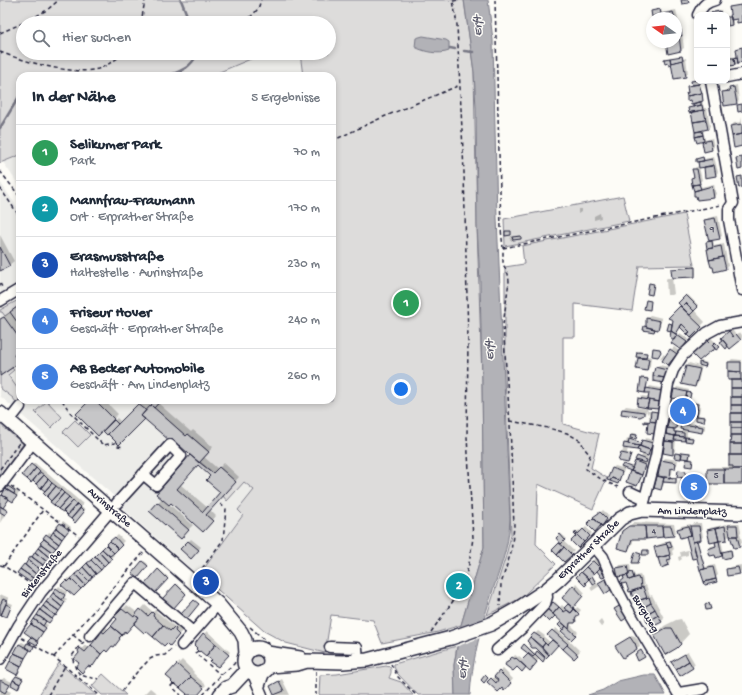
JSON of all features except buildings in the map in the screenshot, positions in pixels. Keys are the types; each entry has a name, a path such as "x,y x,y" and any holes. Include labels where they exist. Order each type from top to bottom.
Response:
{"main road":[{"name":"Aurinstraße","path":"5,417 114,506 151,545 220,606 241,632 256,663"},
{"name":"Am Lindenplatz","path":"644,505 742,513"},
{"name":"Erprather Straße","path":"256,663 297,657 311,661 358,661 451,638 496,622 546,590 620,519 644,505"},
{"path":"223,692 232,686 256,663"}],"street":[{"path":"696,0 698,12"},
{"path":"699,12 704,4 715,0"},
{"path":"730,76 742,74"},
{"path":"712,84 737,202 729,209 729,220 742,290"},
{"path":"0,301 16,291"},
{"path":"630,492 644,505 656,456 668,384 673,370 683,355 707,333 720,326 742,322"},
{"path":"5,417 20,407"},
{"path":"2,483 29,438"},
{"name":"Birkenstraße","path":"0,659 28,610 42,592 114,506 144,474"},
{"name":"Burgweg","path":"594,545 603,557 627,608 679,694"},
{"path":"87,640 135,583 193,632"},
{"path":"497,650 522,628 545,604 547,597 546,590"},
{"path":"182,645 220,606"},
{"path":"330,647 357,648 358,661"},
{"path":"256,663 261,691"},
{"path":"679,694 703,689"}],"path":[{"path":"36,16 47,10 59,0"},
{"path":"142,16 145,0"},
{"path":"252,16 258,9 261,0"},
{"path":"429,634 461,588 469,564 473,538 467,437 468,339 464,172 457,25 453,1 459,0"},
{"path":"495,0 501,229 503,264 508,274 509,281 503,325 510,421 514,540 501,584 496,622"},
{"path":"0,33 16,26"},
{"path":"0,52 16,58"},
{"path":"25,60 47,66 78,70 98,68 115,60"},
{"path":"336,139 460,84"},
{"path":"0,171 16,192"},
{"path":"0,188 16,211"},
{"path":"503,248 737,202"},
{"path":"65,404 70,412 103,445 115,443 118,446 124,447"},
{"path":"510,421 568,433 581,441 584,448 590,454 586,469 604,481 618,487"},
{"path":"0,469 29,438"},
{"path":"2,483 43,510 85,541"},
{"path":"193,581 223,540 226,509 218,502"},
{"path":"4,566 43,510"},
{"path":"54,657 151,545"},
{"path":"0,565 4,566 42,592"},
{"path":"14,633 54,657 99,695"},
{"path":"73,635 87,640"},
{"path":"87,640 80,645 72,656 75,669 84,677 99,678"},
{"path":"122,691 137,672 150,659 156,656 165,655 177,644 182,645"},
{"path":"198,650 196,653 211,664 221,675"},
{"path":"387,655 398,677 416,695"},
{"path":"311,661 316,695"},
{"path":"48,695 65,666"},
{"path":"203,695 229,668"},
{"path":"173,684 171,686 181,695"}],"shaded area":[{"path":"0,0 464,0 474,72 482,380 484,547 461,625 438,632 382,643 373,620 331,615 325,653 286,643 264,631 200,574 243,515 238,510 254,490 244,482 227,501 223,496 235,482 219,467 213,473 200,462 209,452 188,434 186,436 154,408 158,404 336,404 336,72 302,72 301,60 336,60 336,16 16,16 16,60 248,60 220,72 16,72 16,157 0,163"},
{"path":"248,60 301,60 302,72 220,72"},
{"path":"16,157 16,181 3,162"},
{"path":"0,182 16,205 16,289 0,298"},
{"path":"623,196 629,221 505,246 504,219"},
{"path":"684,214 694,265 639,266 632,311 575,304 575,337 563,337 563,424 599,434 591,468 607,478 593,509 538,484 536,544 556,564 521,598 487,615 506,556 511,535 505,374 505,267 524,264 522,246"},
{"path":"16,301 16,404 223,404 272,474 200,574 197,574 128,513 114,500 116,498 0,396 0,310"},
{"path":"16,301 16,308 5,316 2,312 0,312 0,310"},
{"path":"12,368 14,370 8,375 16,386 16,402 0,388 0,376"},
{"path":"44,404 50,404 62,417 51,428 35,412"},
{"path":"75,420 90,435 78,447 63,432"},
{"path":"0,424 23,444 0,476"},
{"path":"457,646 454,665 455,695 418,695 397,673 394,667 394,664"},
{"path":"259,656 262,657 262,667 255,668 252,667 251,660 252,657"},
{"path":"59,663 96,695 39,695"},
{"path":"386,666 390,667 391,670 389,678 401,682 413,695 319,695 320,675 337,674"},
{"path":"103,674 126,695 102,695 92,686"}],"water":[{"name":"Erft","path":"464,0 488,0 493,40 497,218 510,519 506,550 486,611 477,646 470,695 455,695 454,665 461,625 484,547 476,108 474,72"},
{"path":"423,36 446,40 449,42 449,51 441,53 432,52 415,47 416,38"},
{"path":"644,675 655,675 666,695 588,695 603,690 618,681"}],"pier":[{"path":"486,617 480,638 455,647 458,627"}],"waterway":[{"path":"181,0 187,16"},
{"path":"450,48 455,49"},
{"path":"464,51 473,52"},
{"path":"177,72 188,66 194,60"},
{"path":"0,128 16,102"}],"place":[{"name":"Selikumer Park","path":"406,303"},
{"name":"Friseur Hover","path":"683,411"},
{"name":"AB Becker Automobile","path":"694,487"},
{"name":"Erasmusstraße","path":"206,582"},
{"name":"Mannfrau-Fraumann","path":"459,586"}]}
